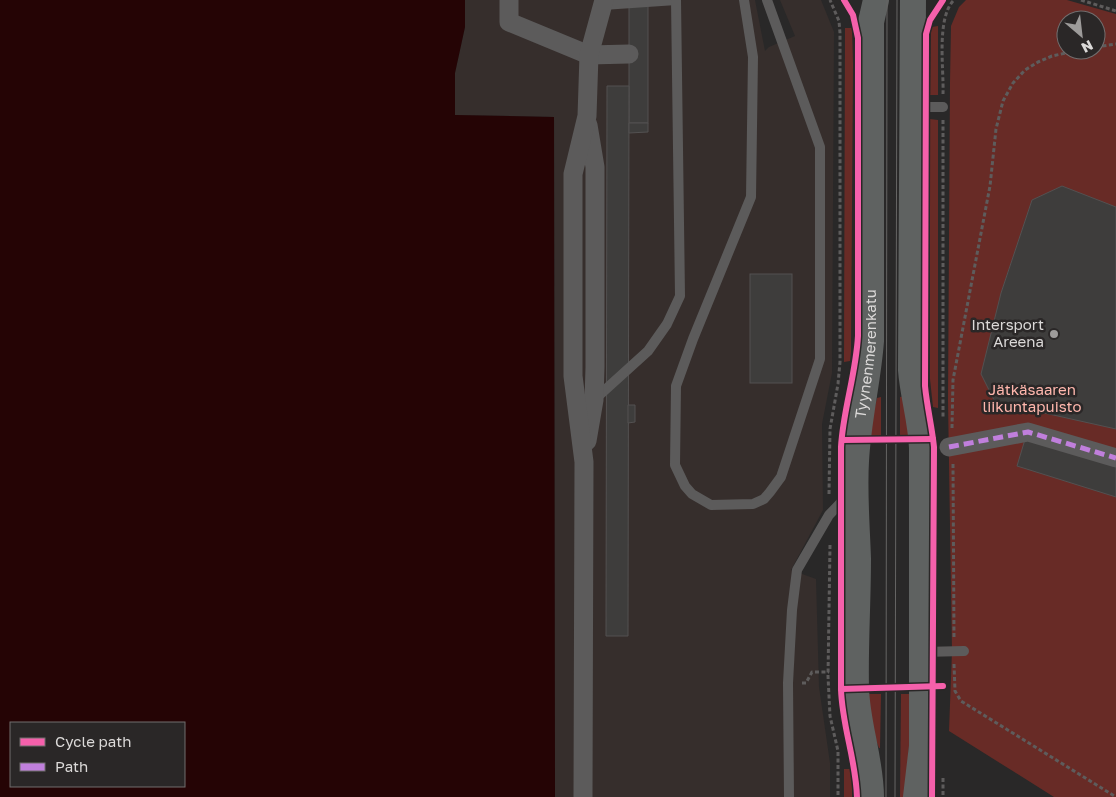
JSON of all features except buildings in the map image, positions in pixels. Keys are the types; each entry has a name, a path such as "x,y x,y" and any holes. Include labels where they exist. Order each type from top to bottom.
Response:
{"main road":[{"path":"912,0 911,370 914,395 921,425 922,448 922,746 916,797"},
{"name":"Tyynenmerenkatu","path":"870,7 872,322 869,362 858,440 856,486 858,561 856,688 859,717 871,775 871,797"}],"street":[{"path":"508,0 508,22 589,55 629,54"},
{"path":"584,462 594,400 595,367 595,167 587,116 589,55 604,2"},
{"path":"583,797 584,462 573,376 573,174 587,116"},
{"path":"951,453 1028,432 1116,458"}],"lane":[{"path":"594,400 648,351 667,324 680,296 676,0 604,2"},
{"path":"744,0 753,57 751,197 693,339 676,386 675,465 685,486 692,494 710,505 754,504 764,499 770,492 781,477 820,359 820,147 767,0"},
{"path":"912,107 943,107"},
{"path":"789,797 788,683 792,610 797,570 829,515 856,486"},
{"path":"922,652 959,651"}],"path":[{"path":"830,0 839,21 840,86 840,362 830,429 829,515 830,716 838,751 838,797"},
{"path":"943,421 943,25 949,5 954,0"},
{"path":"1081,0 1116,11"},
{"path":"952,400 952,380 987,203 996,130 1004,101 1013,83 1025,70 1038,62 1056,55"},
{"path":"951,453 959,651 955,690 961,701 1116,797"},
{"path":"788,683 806,682 812,672 829,672"},
{"path":"943,776 943,797"}],"shaded area":[{"path":"0,0 465,0 465,27 455,73 455,115 554,117 555,797 0,797"},
{"path":"465,0 755,0 765,51 769,47 795,36 780,0 821,0 834,32 832,373 822,424 823,510 791,570 816,579 819,687 830,763 830,797 555,797 554,117 455,115 455,73 465,27"}],"green space":[{"name":"Jätkäsaaren liikuntapuisto","path":"966,0 1067,0 1102,10 1056,10 1056,60 1106,60 1106,11 1116,14 1116,797 1054,797 949,731 952,651 948,400 951,26 959,7"},
{"path":"938,26 938,95 930,95 931,31 932,27"},
{"path":"845,28 852,28 853,64 851,352 850,361 844,362"},
{"path":"930,119 938,120 938,408 933,407 930,379"},
{"path":"905,396 914,437 900,437 900,397"},
{"path":"881,397 881,436 868,436 877,398"},
{"path":"867,694 881,694 880,748 874,735"},
{"path":"901,694 912,694 906,797 900,797"},
{"path":"844,769 850,769 852,775 852,797 844,797"}],"tram line":[{"path":"886,797 887,0"},
{"path":"895,797 897,0"}],"marked path":[{"path":"949,447 1028,432 1116,458"}],"cycle path":[{"path":"844,0 853,15 858,38 858,336 841,447 841,689 857,797"},
{"path":"932,797 934,447 925,386 926,34 930,20 943,0"},
{"path":"842,440 933,439"},
{"path":"841,689 943,686"}],"place":[{"name":"Intersport Areena","path":"1054,334"}]}
